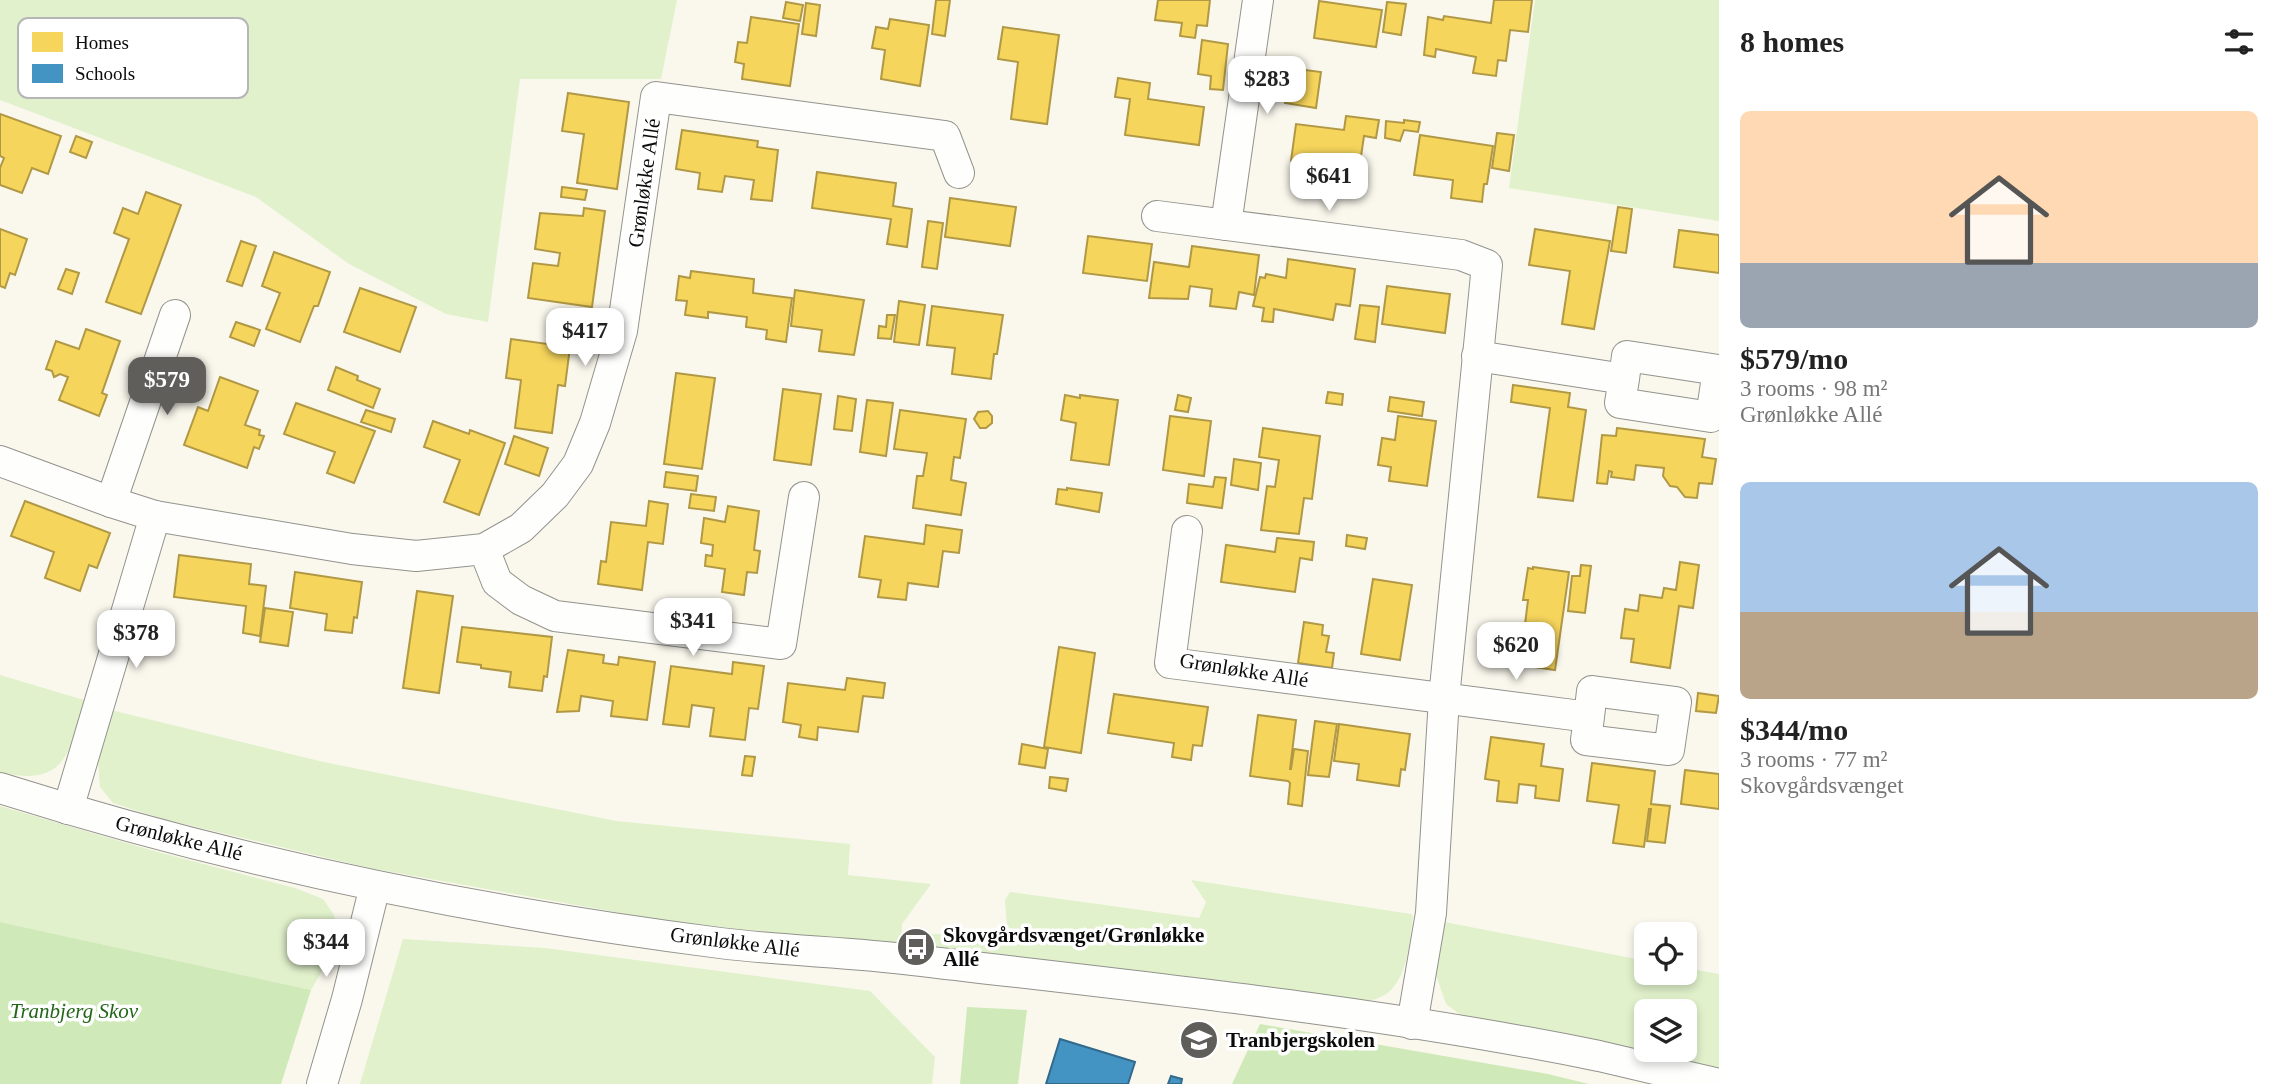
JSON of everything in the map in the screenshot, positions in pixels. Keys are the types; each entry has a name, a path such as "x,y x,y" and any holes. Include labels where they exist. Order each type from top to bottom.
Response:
{"street":[{"path":"1226,225 1258,0"},
{"name":"Grønløkke Allé","path":"0,461 155,516 352,549 416,556 484,549 521,528 555,495 578,464 595,423 622,331 656,97 945,136 960,173"},
{"path":"1157,216 1461,255 1487,265 1444,698 1430,913 1412,1024"},
{"path":"111,502 175,315"},
{"path":"1477,356 1623,379"},
{"path":"484,549 497,582 521,600 555,616 781,644 804,497"},
{"path":"68,810 155,516"},
{"name":"Grønløkke Allé","path":"1187,531 1170,663 1589,717"},
{"name":"Grønløkke Allé","path":"0,788 68,810 375,886 538,915 722,943 915,960 1218,996 1412,1024 1599,1056 1719,1084"},
{"path":"322,1084 347,999 375,886"}],"green space":[{"path":"0,0 677,0 661,79 520,79 488,322 446,314 349,264 256,197 0,100"},
{"path":"1535,0 1719,0 1719,221 1509,188"},
{"path":"0,675 84,700 69,750 51,770 38,775 21,776 0,772"},
{"path":"111,710 319,761 616,821 850,844 848,875 931,884 902,924 901,948 654,919 370,868 163,819 113,803 100,787 98,761"},
{"path":"0,806 154,851 295,888 323,899 334,915 338,943 311,990 0,922"},
{"path":"1191,880 1411,914 1413,916 1408,951 1401,975 1387,994 1374,1000 1354,1001 951,955 952,949 911,944 912,932 1008,940 1005,900 1010,892 1199,918 1206,902"},
{"path":"1439,921 1634,958 1634,985 1697,985 1697,970 1719,974 1719,1072 1673,1062 1697,1062 1697,999 1634,999 1634,1053 1462,1016 1446,1004 1435,972"},
{"name":"Tranbjerg Skov","path":"0,922 311,990 281,1084 0,1084"},
{"path":"403,939 545,948 870,991 935,1057 932,1084 360,1084"},
{"path":"967,1007 1027,1010 1018,1084 960,1084"},
{"path":"1260,1024 1548,1074 1589,1084 1232,1084"}],"building: Homes":[{"path":"936,0 950,0 945,36 932,34"},
{"path":"1158,0 1210,0 1207,26 1197,25 1195,38 1180,36 1182,23 1155,20"},
{"path":"1494,0 1532,0 1528,32 1510,30 1506,61 1498,60 1496,76 1473,73 1476,57 1436,49 1435,57 1424,55 1428,17 1443,20 1444,16 1491,23"},
{"path":"1319,1 1382,10 1376,47 1314,38"},
{"path":"786,2 803,5 800,21 783,18"},
{"path":"1387,2 1406,4 1401,35 1383,32"},
{"path":"806,3 820,5 816,36 802,34"},
{"path":"751,17 799,24 790,86 742,79 744,64 735,62 738,42 747,43"},
{"path":"890,19 929,25 920,86 881,79 885,50 872,48 876,27 888,29"},
{"path":"1003,27 1059,35 1047,124 1011,119 1018,62 998,59"},
{"path":"1202,40 1228,44 1223,90 1210,89 1211,76 1198,74"},
{"path":"1290,68 1321,72 1316,108 1285,103"},
{"path":"1118,78 1150,83 1148,99 1204,107 1199,145 1125,135 1130,99 1115,97"},
{"path":"568,93 629,102 617,189 577,183 584,134 562,131"},
{"path":"0,114 61,136 48,174 32,168 22,193 0,185 0,168 4,158 0,156"},
{"path":"1346,116 1379,120 1376,138 1364,136 1359,170 1344,168 1342,185 1314,182 1317,165 1291,161 1296,124 1344,130"},
{"path":"1404,120 1420,122 1418,132 1404,130 1400,141 1385,138 1386,121 1404,123"},
{"path":"682,130 758,141 757,147 778,150 772,201 751,199 754,180 725,176 722,192 698,189 700,173 676,169"},
{"path":"1497,133 1514,135 1509,171 1492,168"},
{"path":"1420,135 1493,146 1482,202 1451,198 1453,180 1414,175"},
{"path":"76,136 92,142 86,158 70,152"},
{"path":"817,172 896,183 893,206 912,209 907,247 887,244 891,219 812,208"},
{"path":"562,187 587,190 585,200 561,197"},
{"path":"146,192 181,205 141,314 106,302 129,239 114,233 123,208 138,214"},
{"path":"950,198 1016,207 1010,246 945,237"},
{"path":"1618,207 1632,209 1626,253 1611,251"},
{"path":"584,208 605,211 592,307 528,298 533,263 558,266 560,253 535,249 540,213 583,216"},
{"path":"928,221 943,223 937,269 922,267"},
{"path":"0,229 27,239 15,275 10,273 5,288 0,286"},
{"path":"1535,229 1610,241 1594,329 1562,324 1570,271 1529,265"},
{"path":"1679,230 1719,235 1719,273 1674,267"},
{"path":"1088,236 1152,244 1147,281 1083,273"},
{"path":"241,241 256,246 242,286 227,281"},
{"path":"1192,246 1259,255 1254,295 1239,292 1236,309 1210,306 1212,289 1190,286 1188,299 1149,298 1154,262 1189,267"},
{"path":"274,252 330,272 318,306 314,306 300,342 266,329 280,293 262,286"},
{"path":"1288,259 1355,269 1350,306 1336,304 1333,320 1274,309 1273,322 1262,321 1264,308 1253,306 1260,277 1265,278 1266,274 1286,278"},
{"path":"66,269 79,273 72,294 58,289"},
{"path":"691,271 754,279 753,293 792,298 786,342 766,339 767,330 746,327 747,317 708,312 708,318 685,315 687,301 676,300 679,276 690,278"},
{"path":"1387,286 1450,294 1445,333 1382,324"},
{"path":"360,288 416,307 400,352 344,332"},
{"path":"795,290 864,300 854,355 819,351 822,330 791,326"},
{"path":"899,301 925,305 919,345 894,342"},
{"path":"1360,305 1379,307 1375,342 1355,339"},
{"path":"932,306 1003,315 991,379 952,374 955,348 927,345"},
{"path":"887,315 895,315 891,339 878,338 879,326 886,327"},
{"path":"236,322 260,330 254,346 230,337"},
{"path":"86,329 120,341 102,393 107,395 99,416 59,400 68,377 60,374 54,377 52,371 46,369 56,341 79,349"},
{"path":"511,339 570,347 565,386 558,385 552,433 515,428 521,380 506,378"},
{"path":"336,367 358,376 357,380 380,389 373,408 328,390"},
{"path":"676,373 715,378 702,469 664,464"},
{"path":"220,377 258,391 245,425 260,430 259,435 264,436 259,449 254,447 247,468 184,445 198,407 208,411"},
{"path":"1513,385 1570,393 1568,407 1586,410 1573,501 1538,497 1550,408 1511,402"},
{"path":"783,389 821,394 811,465 774,460"},
{"path":"1328,392 1343,394 1342,405 1326,403"},
{"path":"1065,395 1118,400 1109,465 1071,460 1076,423 1061,420"},
{"path":"1178,395 1191,398 1188,412 1175,410"},
{"path":"838,396 856,399 852,431 834,429"},
{"path":"1390,397 1424,402 1422,416 1388,411"},
{"path":"867,400 893,403 886,456 860,452"},
{"path":"296,403 375,431 354,483 327,473 335,452 284,434"},
{"path":"366,410 395,419 391,432 361,422"},
{"path":"900,410 966,419 960,458 954,457 951,480 966,483 961,515 913,508 917,476 923,476 927,453 894,449"},
{"path":"988,411 992,416 992,423 986,428 980,428 974,419 978,412"},
{"path":"1170,416 1211,421 1204,476 1163,470"},
{"path":"1398,416 1436,421 1427,486 1389,481 1391,467 1378,465 1382,438 1395,440"},
{"path":"433,421 469,434 470,430 505,443 479,515 444,502 460,460 424,447"},
{"path":"1263,428 1320,436 1312,499 1304,498 1299,534 1261,530 1267,486 1275,487 1279,460 1259,457"},
{"path":"1617,428 1705,439 1702,457 1716,459 1712,484 1699,483 1697,498 1685,497 1677,487 1670,486 1663,476 1664,468 1636,465 1634,480 1611,477 1612,472 1609,471 1607,484 1597,483 1602,435 1616,436"},
{"path":"514,436 548,448 539,476 505,464"},
{"path":"1234,459 1261,463 1258,490 1231,485"},
{"path":"666,472 698,476 696,491 664,487"},
{"path":"1215,477 1226,478 1222,508 1187,503 1189,484 1213,487"},
{"path":"1058,489 1102,493 1099,512 1056,504"},
{"path":"691,494 716,497 714,511 689,508"},
{"path":"25,501 110,533 97,568 89,565 80,591 45,578 54,552 11,536"},
{"path":"649,501 668,504 663,544 648,542 642,590 598,584 601,561 606,562 611,522 646,526"},
{"path":"728,506 759,511 754,550 760,551 757,573 747,572 744,595 722,592 725,569 705,566 706,555 712,556 713,545 701,543 704,518 725,522"},
{"path":"926,525 962,530 959,553 943,551 938,587 908,583 906,600 878,597 881,580 859,577 865,536 924,544"},
{"path":"1347,535 1367,538 1365,549 1346,546"},
{"path":"1277,538 1314,542 1312,560 1300,558 1295,592 1221,582 1226,545 1275,552"},
{"path":"179,555 251,564 249,584 266,586 260,636 243,633 246,606 174,597"},
{"path":"1680,562 1699,565 1693,608 1679,606 1670,668 1631,662 1634,639 1621,638 1625,609 1638,611 1640,595 1662,598 1664,588 1676,590"},
{"path":"1581,565 1591,566 1585,613 1568,611 1572,576 1580,576"},
{"path":"1528,568 1569,572 1555,670 1520,665 1528,600 1523,600"},
{"path":"295,572 362,582 352,633 325,630 327,614 290,608"},
{"path":"1373,579 1412,585 1400,660 1361,654"},
{"path":"417,591 453,596 439,693 403,688"},
{"path":"265,608 293,612 288,646 260,642"},
{"path":"1304,622 1323,625 1322,635 1329,636 1326,652 1334,653 1332,668 1298,663"},
{"path":"462,627 552,637 547,677 544,676 542,691 509,687 511,672 457,662"},
{"path":"1059,647 1095,653 1081,753 1044,747"},
{"path":"568,650 604,655 603,663 618,665 619,657 655,662 647,720 611,716 613,701 581,696 579,711 557,712"},
{"path":"733,662 764,666 758,709 749,708 745,740 710,736 714,708 692,705 689,727 663,724 671,666 732,674"},
{"path":"847,678 885,683 883,698 863,696 858,732 818,727 817,740 799,737 801,725 783,722 788,683 845,690"},
{"path":"1698,693 1719,696 1716,713 1696,711"},
{"path":"1114,694 1208,707 1202,746 1193,745 1191,760 1172,757 1174,743 1108,733"},
{"path":"1258,715 1296,720 1290,769 1294,749 1308,751 1302,806 1288,804 1288,781 1250,776"},
{"path":"1315,721 1337,724 1329,777 1308,775"},
{"path":"1339,724 1410,734 1405,770 1401,769 1399,786 1357,780 1359,764 1334,761"},
{"path":"1491,737 1544,744 1541,766 1563,769 1559,801 1535,798 1536,786 1519,784 1517,803 1497,801 1499,781 1485,779"},
{"path":"1022,744 1048,749 1045,768 1019,764"},
{"path":"745,756 755,757 752,776 742,775"},
{"path":"1592,763 1655,771 1651,804 1670,806 1665,843 1647,841 1649,809 1644,847 1613,843 1619,805 1587,801"},
{"path":"1685,770 1719,774 1719,809 1681,804"},
{"path":"1050,777 1068,779 1066,791 1049,788"}],"building: Schools":[{"path":"1060,1039 1135,1062 1128,1084 1046,1084"},
{"path":"1171,1076 1182,1079 1181,1084 1168,1084"}],"place":[{"name":"Skovgårdsvænget/Grønløkke Allé","path":"916,947"},
{"name":"Tranbjergskolen","path":"1199,1040"}]}
